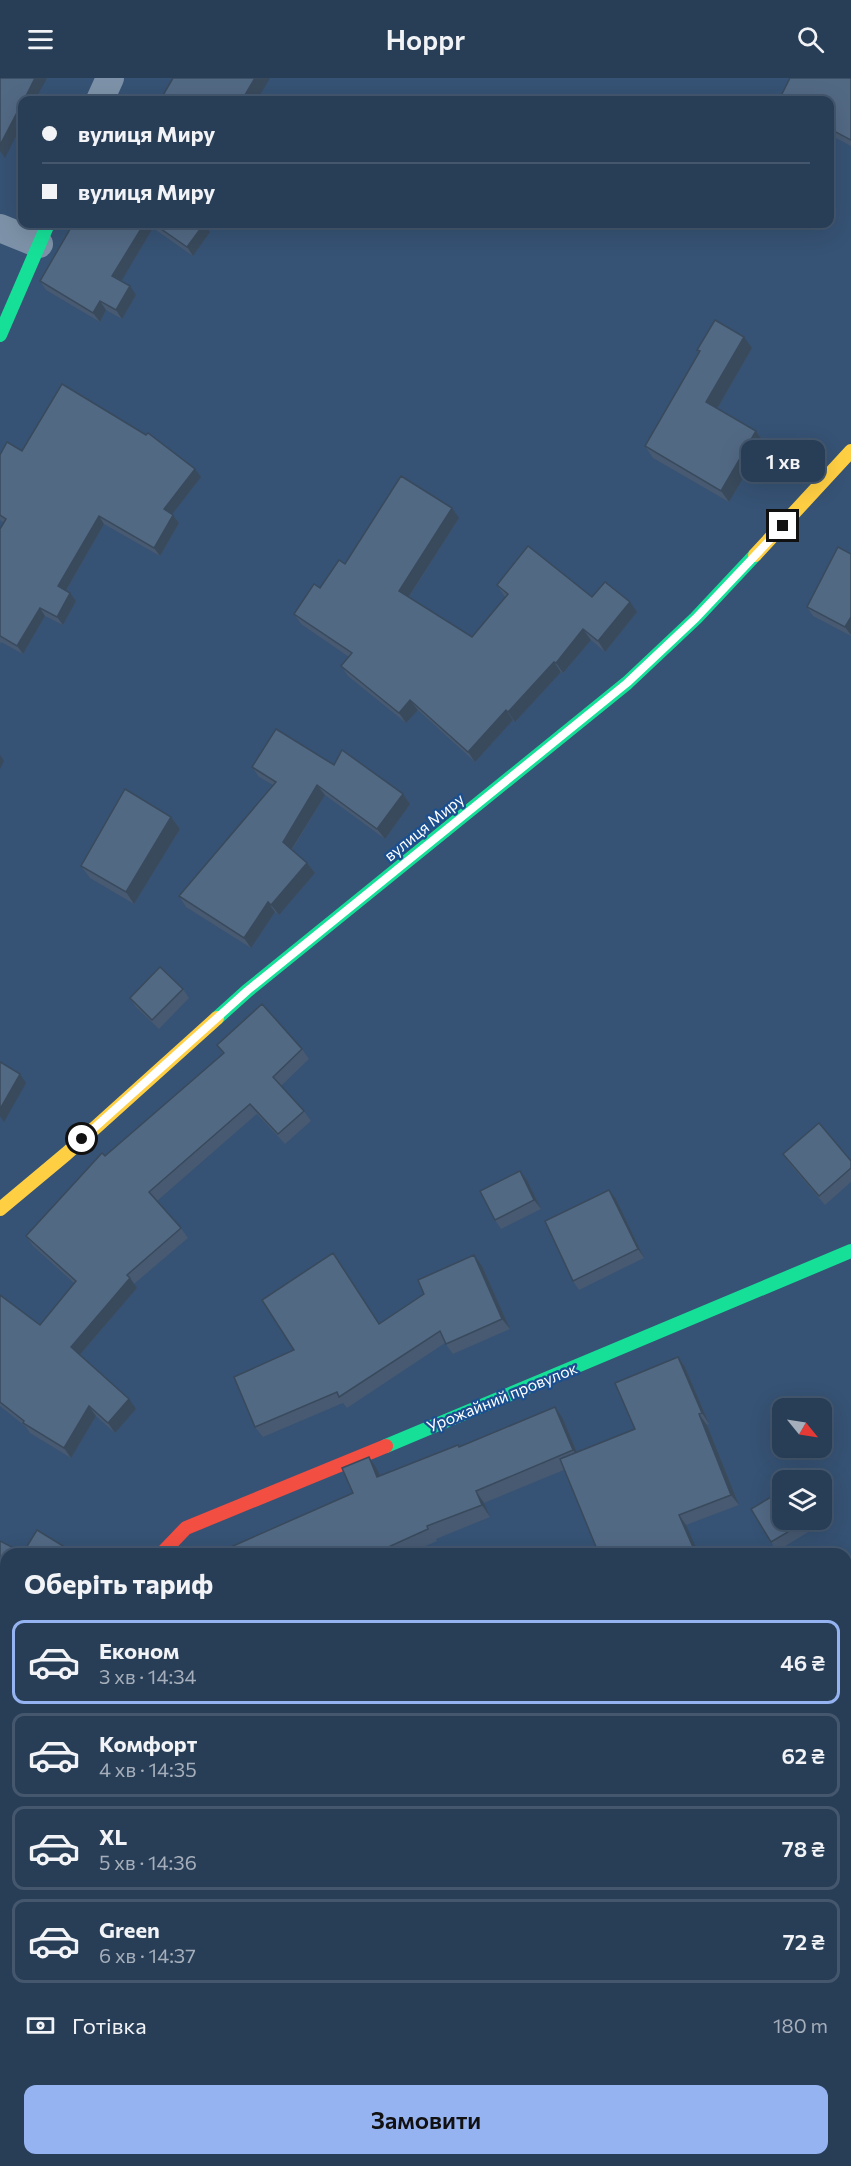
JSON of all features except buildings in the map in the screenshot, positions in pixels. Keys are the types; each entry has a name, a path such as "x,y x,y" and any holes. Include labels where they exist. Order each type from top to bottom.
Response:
{"street":[{"path":"102,96 110,78"},
{"path":"0,228 43,234 0,335"},
{"name":"вулиця Миру","path":"0,1209 66,1154 247,991 627,683 696,618 851,452"},
{"name":"Урожайний провулок","path":"167,1548 186,1528 851,1251"}],"traffic: fast":[{"path":"0,335 46,228"},
{"path":"217,1018 247,991 627,683 696,618 755,555"},
{"path":"386,1446 851,1251"}],"traffic: slow":[{"path":"755,555 851,451"},
{"path":"0,1209 66,1154 217,1018"}],"traffic: jam":[{"path":"167,1548 186,1528 386,1446"}],"route":[{"path":"82,1139 247,991 627,683 696,618 783,526"}]}
